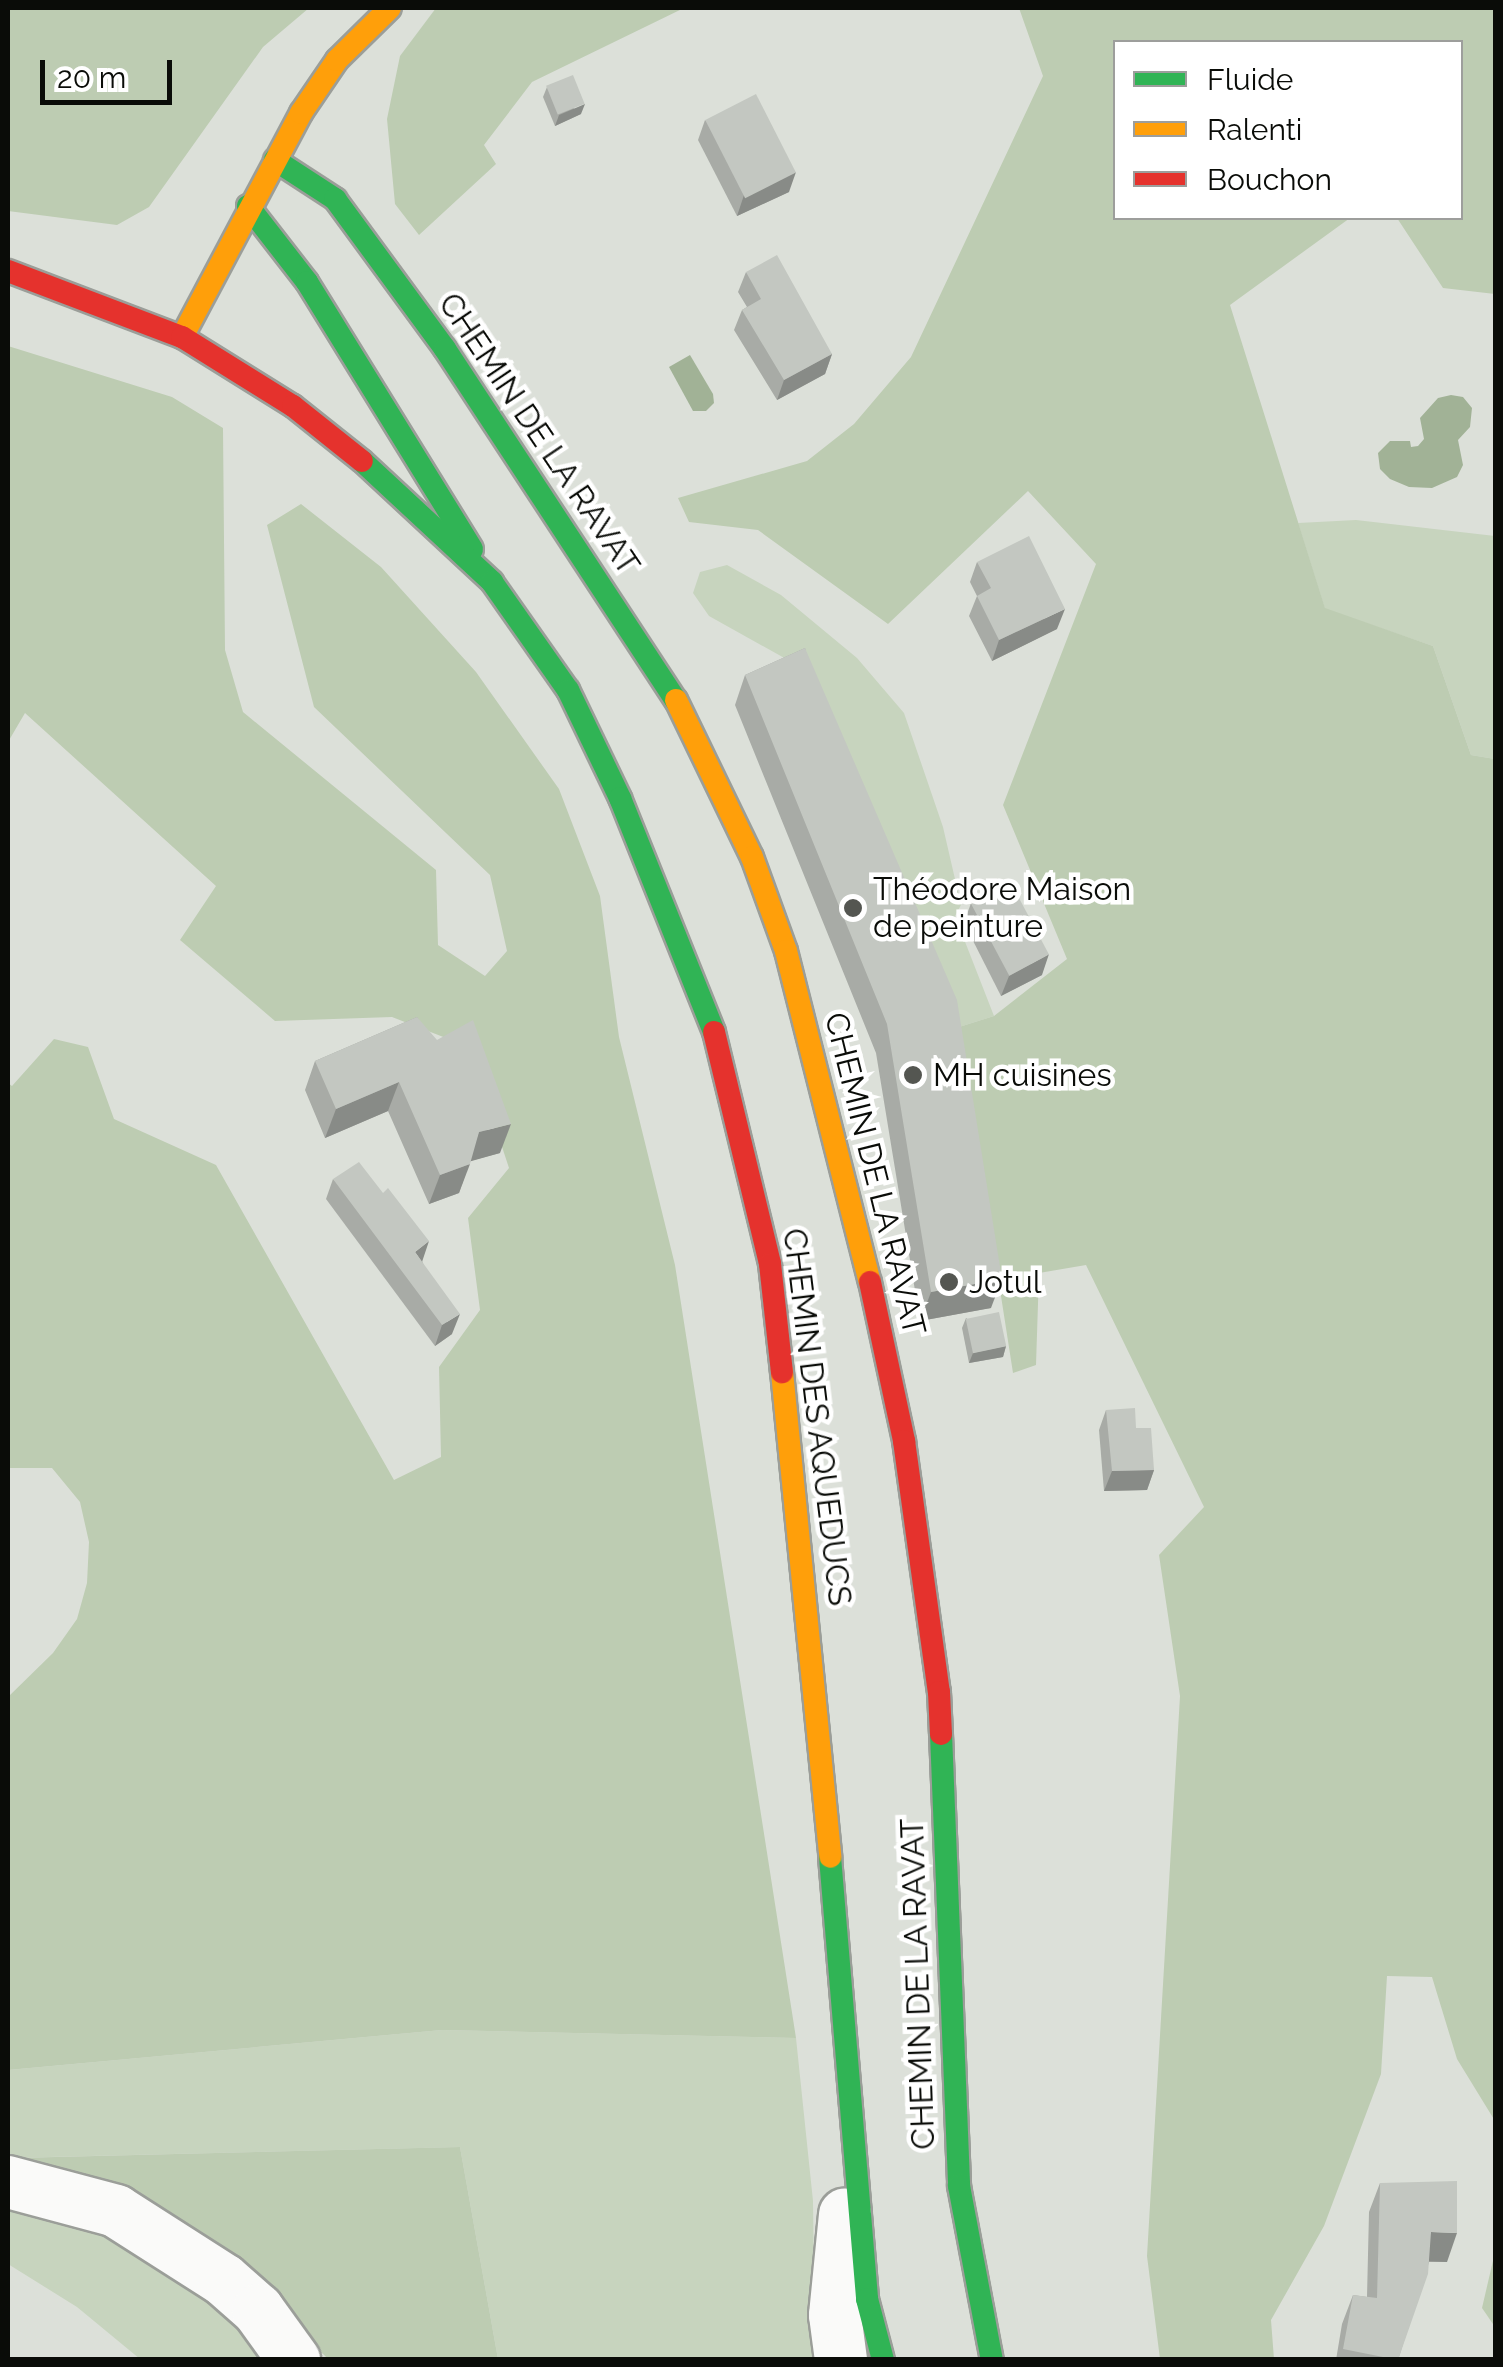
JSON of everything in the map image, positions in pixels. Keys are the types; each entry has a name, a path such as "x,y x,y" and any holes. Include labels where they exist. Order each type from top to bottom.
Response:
{"street":[{"path":"182,338 248,206 337,60 390,8"},
{"name":"CHEMIN DE LA RAVAT","path":"275,160 335,200 446,348 687,717 752,858 786,951 856,1216 904,1441 939,1692 958,2186 992,2360"},
{"path":"248,206 307,282 492,582"},
{"name":"CHEMIN DES AQUEDUCS","path":"8,271 182,338 293,406 398,490 492,582 568,690 620,798 714,1032 770,1264 800,1519 868,2300 883,2360"},
{"path":"840,2360 835,2316 852,2143"},
{"path":"8,2182 116,2211 224,2280 258,2310 294,2360"}],"shaded area":[{"path":"8,8 309,8 263,47 149,207 117,225 8,211"},
{"path":"436,8 684,8 532,82 484,145 496,164 419,235 395,204 387,119 400,56"},
{"path":"1019,8 1495,8 1495,294 1443,288 1398,220 1463,220 1463,40 1113,40 1113,220 1347,220 1230,305 1325,608 1433,646 1471,755 1495,759 1495,2121 1457,2059 1432,1977 1387,1976 1381,2074 1324,2226 1271,2320 1274,2359 1160,2359 1147,2256 1180,1696 1159,1555 1204,1507 1086,1265 1039,1273 1036,1365 1013,1373 959,1027 994,1016 1067,959 1003,805 1096,564 1028,491 888,624 758,530 689,522 678,498 807,461 854,424 911,357 1043,76"},
{"path":"8,346 172,397 223,428 225,650 243,712 436,870 438,945 485,976 507,951 490,875 314,707 267,525 301,504 381,567 476,672 559,789 600,896 619,1037 675,1265 796,2038 442,2030 8,2070 8,1697 53,1653 77,1619 87,1583 89,1542 80,1502 52,1468 8,1468 8,1083 12,1086 54,1039 88,1047 114,1119 216,1165 394,1480 441,1457 439,1367 480,1310 468,1218 509,1168 469,1047 392,1017 275,1021 180,940 216,886 25,713 8,742"},
{"path":"690,355 713,394 714,403 706,411 693,411 669,367"},
{"path":"1463,397 1472,408 1470,427 1458,440 1463,465 1457,477 1432,488 1409,487 1390,479 1380,469 1378,453 1390,441 1410,441 1411,447 1418,446 1424,439 1420,418 1438,398"},
{"path":"1356,520 1495,536 1495,759 1471,755 1433,646 1325,609 1298,523"},
{"path":"727,565 781,595 857,658 904,713 943,827 961,905 955,916 994,1016 959,1027 804,669 709,616 693,593 700,572"},
{"path":"442,2030 796,2038 813,2201 815,2359 498,2359 460,2147 8,2158 8,2070"},
{"path":"460,2147 498,2359 328,2359 235,2264 15,2158"},
{"path":"8,2198 98,2224 199,2287 275,2359 140,2359 77,2307 8,2264"},
{"path":"1495,2252 1495,2327 1482,2308"}],"building":[{"path":"573,75 585,104 558,115 546,86"},
{"path":"756,94 796,172 745,198 705,120"},
{"path":"777,255 832,354 784,380 742,310 761,299 746,272"},
{"path":"1029,536 1065,609 999,640 977,596 991,588 977,562"},
{"path":"805,648 957,1000 1002,1279 931,1292 887,1024 745,675"},
{"path":"1011,883 1049,955 1009,976 971,904"},
{"path":"417,1017 437,1040 473,1020 511,1124 479,1132 470,1164 440,1175 399,1082 336,1109 315,1061"},
{"path":"359,1162 383,1193 388,1188 429,1241 415,1252 460,1314 442,1325 333,1179"},
{"path":"999,1312 1006,1346 973,1353 966,1319"},
{"path":"1135,1408 1136,1428 1151,1428 1154,1470 1112,1471 1106,1410"},
{"path":"1457,2181 1457,2233 1431,2232 1428,2274 1398,2360 1343,2349 1353,2295 1377,2298 1380,2183"}],"traffic: fast":[{"path":"275,160 335,199 445,349 676,700"},
{"path":"248,206 307,282 472,549"},
{"path":"362,461 492,582 568,690 620,798 714,1032"},
{"path":"941,1734 959,2186 992,2360"},
{"path":"830,1857 867,2299 883,2360"}],"traffic: slow":[{"path":"182,337 301,113 337,60 390,8"},
{"path":"676,700 752,857 786,951 870,1282"},
{"path":"782,1372 830,1857"}],"traffic: jam":[{"path":"8,271 182,337 293,406 362,461"},
{"path":"714,1032 770,1264 782,1372"},
{"path":"870,1282 904,1441 939,1692 941,1734"}],"place":[{"name":"Théodore Maison de peinture","path":"853,908"},
{"name":"MH cuisines","path":"913,1075"},
{"name":"Jotul","path":"949,1282"}]}
